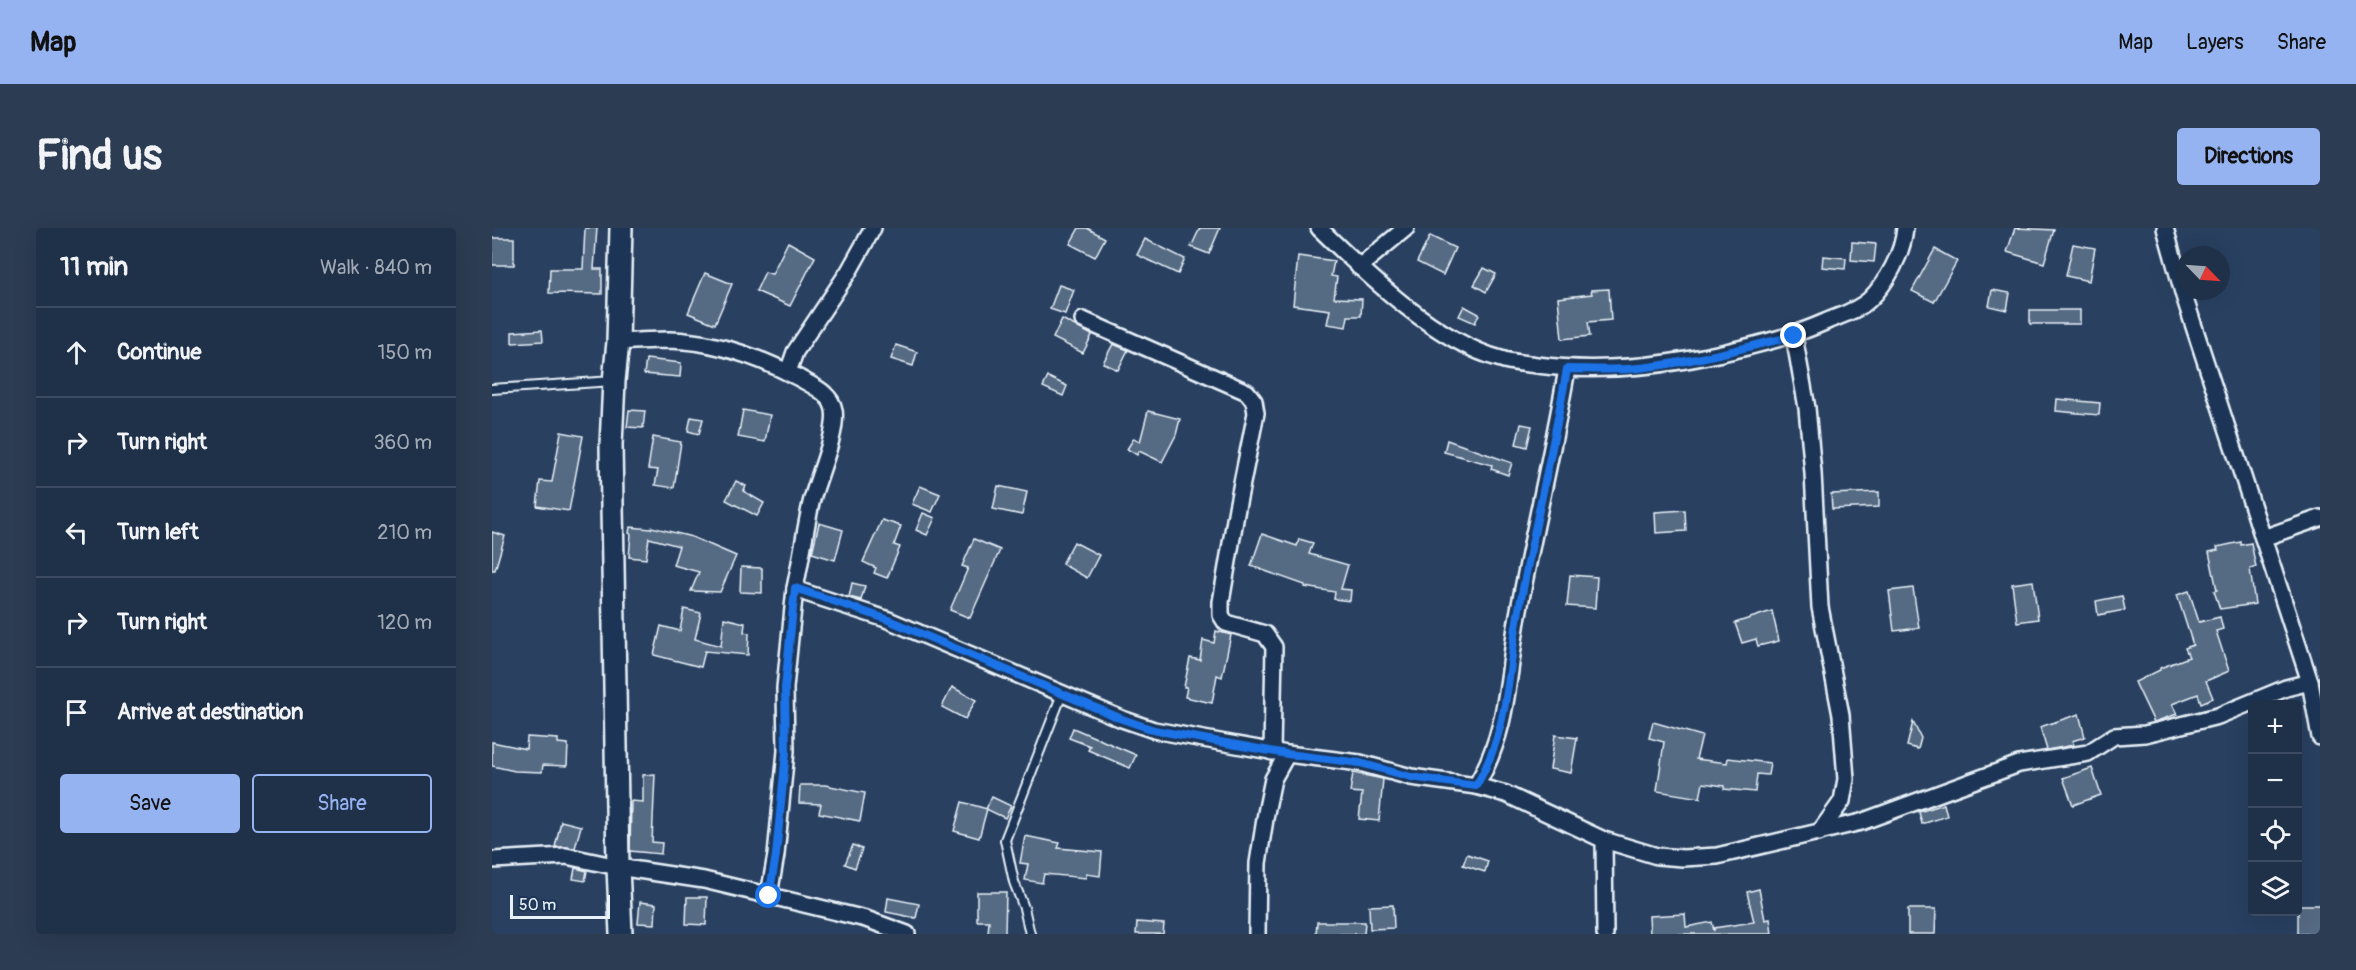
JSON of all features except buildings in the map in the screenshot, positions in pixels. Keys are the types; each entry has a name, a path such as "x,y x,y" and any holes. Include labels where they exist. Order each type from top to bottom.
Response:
{"main road":[{"path":"621,228 618,342 611,445 621,934"}],"street":[{"path":"788,372 795,352 849,271 873,228"},
{"path":"1318,228 1359,267 1412,310 1469,348 1502,360 1567,369 1625,369 1658,365 1702,358 1794,336 1848,313 1869,300 1897,258 1905,228"},
{"path":"1359,267 1406,228"},
{"path":"2165,228 2184,296 2310,682 2320,737"},
{"path":"1083,321 1247,392 1254,401 1256,413 1237,508 1221,602 1221,615 1226,623 1265,634 1274,647 1279,753 1258,863 1257,934"},
{"path":"1794,336 1807,408 1820,607 1841,715 1846,779 1842,801 1819,833"},
{"path":"618,342 670,340 707,344 744,354 788,372 815,387 831,399 835,413 824,463 811,502 795,588 785,688 786,752 776,855 769,896"},
{"path":"1476,786 1489,764 1499,736 1508,692 1518,618 1535,527 1554,447 1567,369"},
{"path":"2263,538 2320,518"},
{"path":"795,588 886,619 1062,694 1154,730 1279,753 1360,763 1411,777 1476,786 1506,794 1604,840 1657,856 1683,858 1717,856 1861,822 2019,764 2088,753 2114,736 2145,734 2218,716 2286,688 2310,682"},
{"path":"1604,840 1605,934"},
{"path":"492,860 566,856 618,867 704,880 866,919 907,934"}],"lane":[{"path":"492,389 614,381"},
{"path":"1030,934 1024,908 1014,882 1005,840 1062,694"}],"route":[{"path":"769,896 776,855 786,752 785,688 795,588 886,619 1122,719 1154,730 1287,754 1360,763 1411,777 1476,786 1489,764 1499,736 1508,692 1518,618 1535,527 1554,447 1567,369 1625,369 1658,365 1702,358 1794,336"}]}
